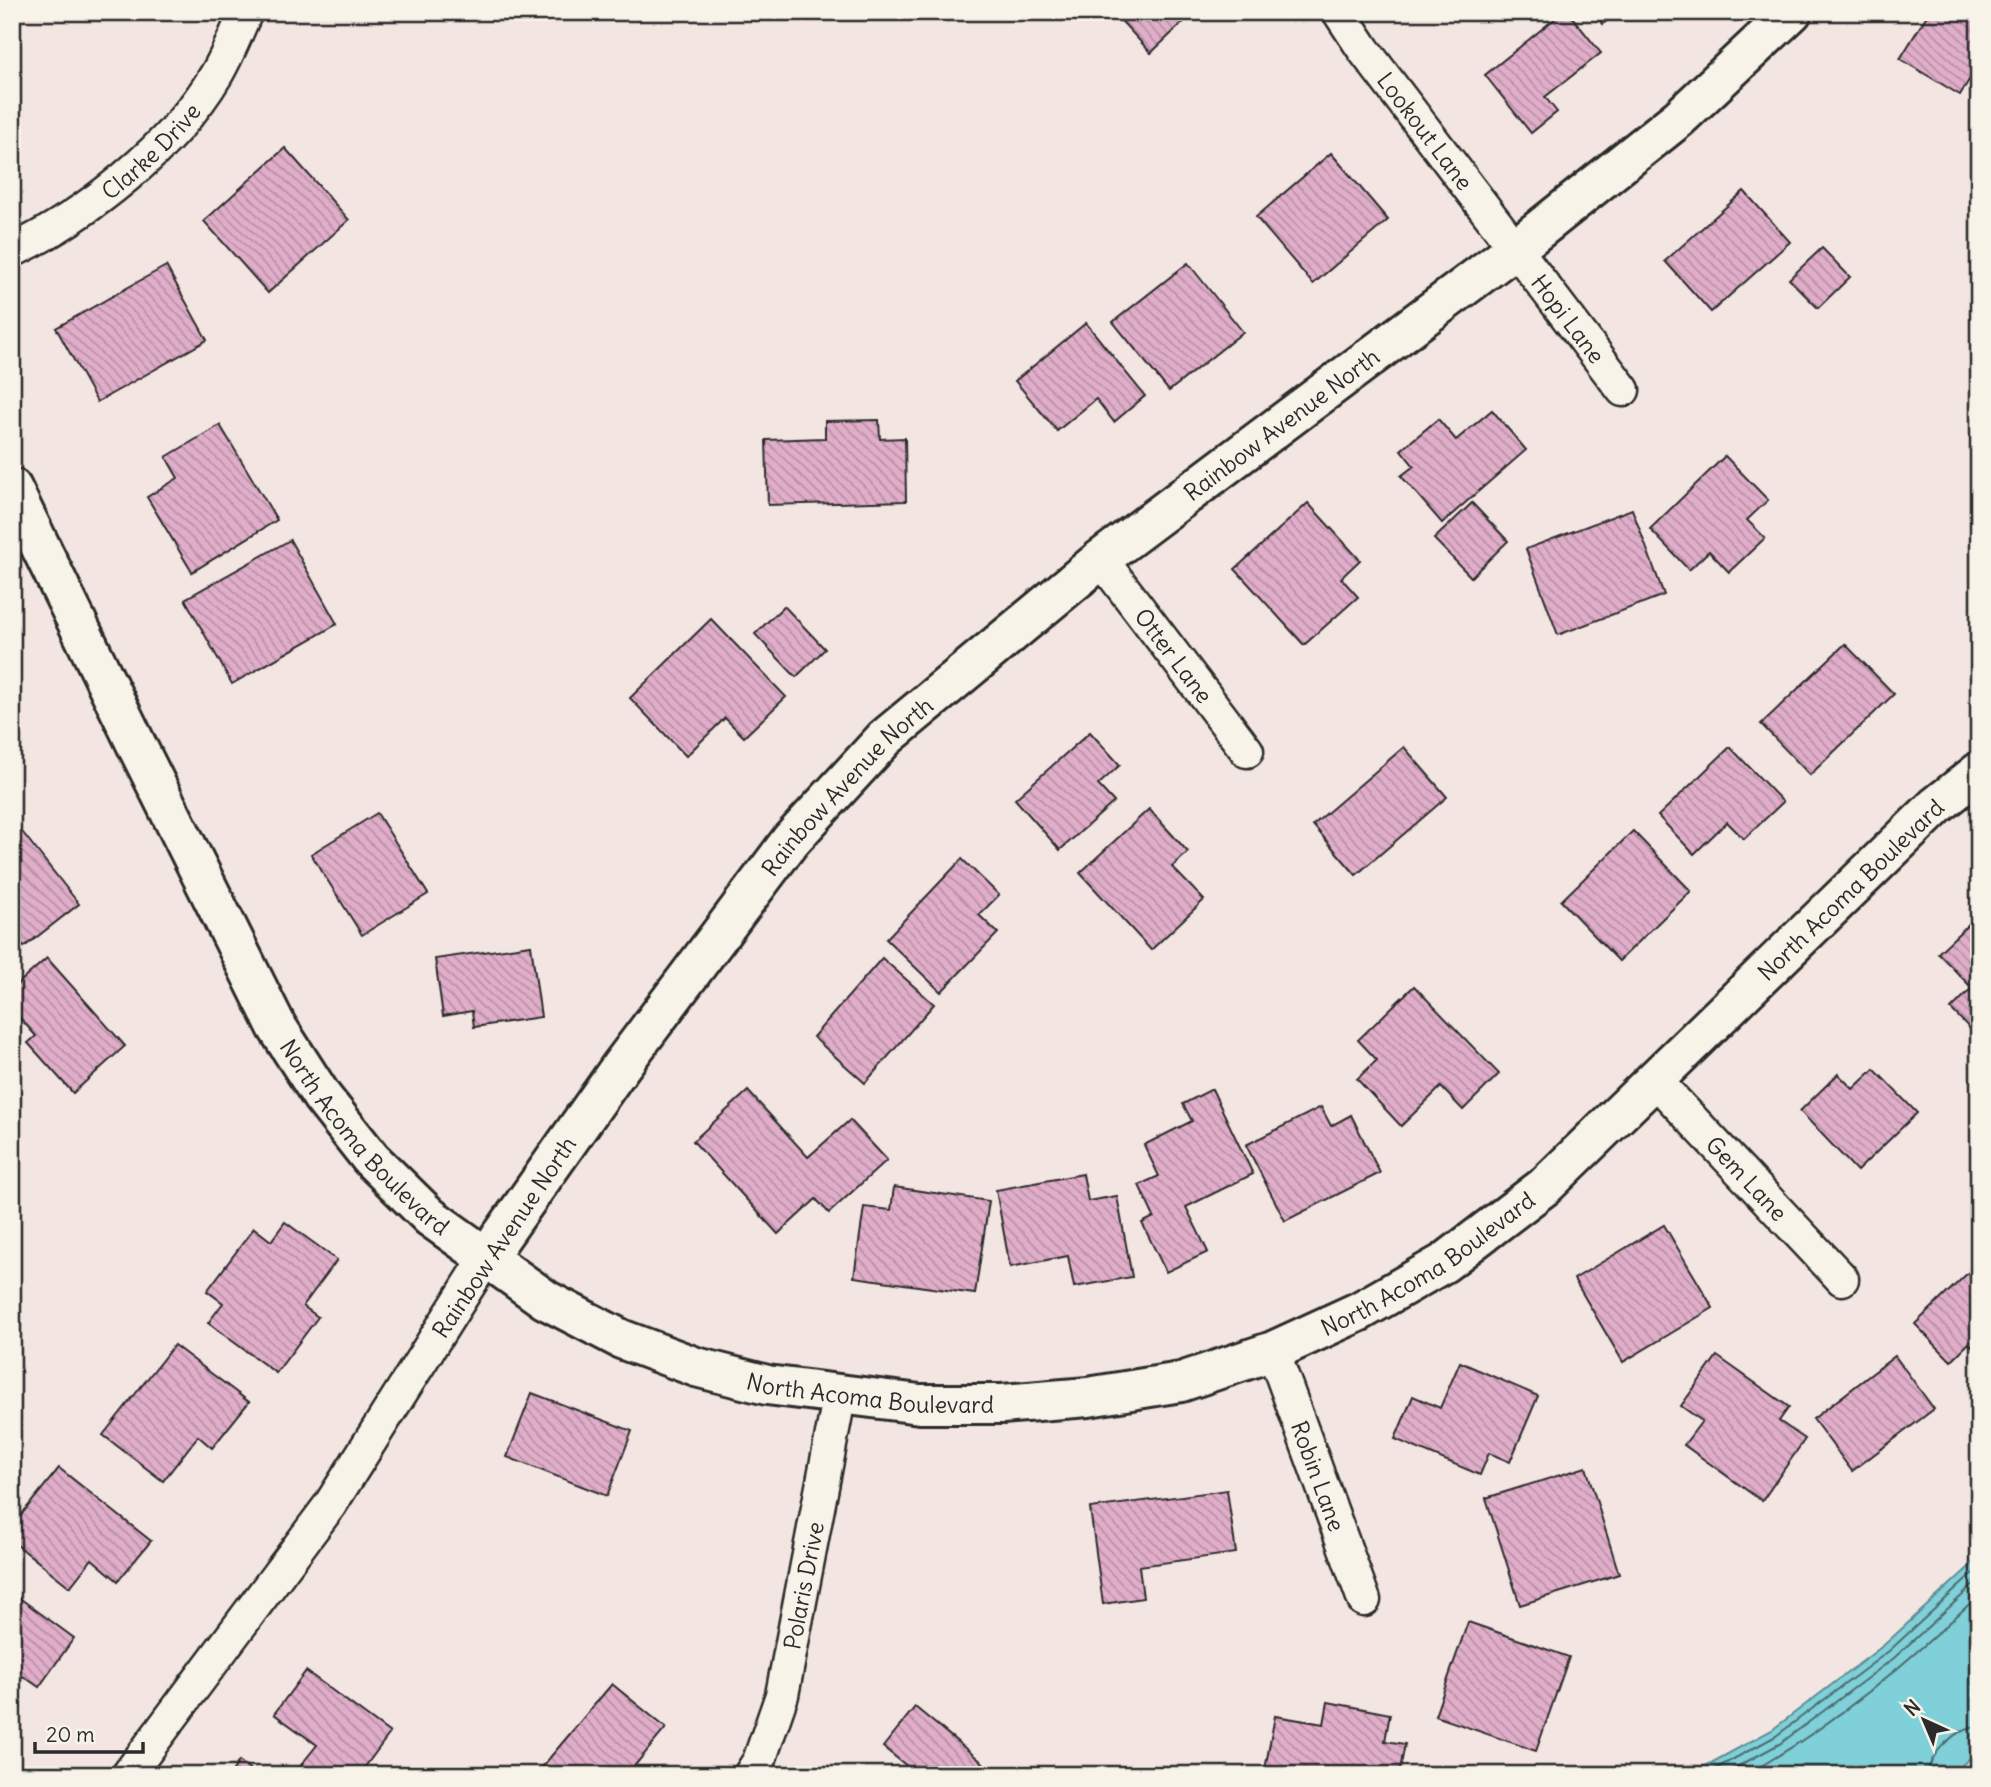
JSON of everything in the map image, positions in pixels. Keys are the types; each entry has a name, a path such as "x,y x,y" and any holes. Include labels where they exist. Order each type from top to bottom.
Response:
{"main road":[{"name":"Rainbow Avenue North","path":"486,1258 621,1066 791,840 885,738 1101,559 1516,248 1679,118 1792,12"},
{"name":"North Acoma Boulevard","path":"12,488 277,1027 322,1097 371,1159 430,1217 546,1300 621,1339 696,1367 767,1385 920,1404 1002,1404 1088,1397 1181,1382 1273,1351 1360,1311 1444,1263 1545,1186 1936,806 1979,772"}],"street":[{"name":"Clarke Drive","path":"12,251 48,235 122,180 178,129 216,75 246,12"},
{"name":"Lookout Lane","path":"1339,12 1364,50 1516,248"},
{"name":"Hopi Lane","path":"1516,248 1623,390"},
{"name":"Otter Lane","path":"1101,559 1247,751"},
{"name":"Gem Lane","path":"1654,1079 1842,1279"},
{"name":"Rainbow Avenue North","path":"128,1775 330,1505 486,1258"},
{"name":"Robin Lane","path":"1273,1351 1364,1600"},
{"name":"Polaris Drive","path":"750,1775 759,1761 782,1695 840,1393"}],"water":[{"path":"1979,1558 1979,1750 1951,1775 1689,1775 1772,1730 1884,1645"}],"building":[{"path":"1113,12 1194,12 1151,53"},
{"path":"1563,12 1568,12 1601,53 1545,97 1557,112 1531,133 1485,75"},
{"path":"1593,12 1617,12 1603,24"},
{"path":"1929,12 1979,12 1979,86 1969,80 1960,95 1900,59"},
{"path":"285,148 349,220 268,293 204,221"},
{"path":"1331,153 1388,220 1313,284 1256,217"},
{"path":"1744,191 1790,242 1711,312 1665,261"},
{"path":"1822,248 1850,277 1818,308 1789,279"},
{"path":"1188,263 1243,332 1169,391 1113,322"},
{"path":"166,266 207,340 97,402 56,328"},
{"path":"1086,323 1145,396 1114,422 1096,399 1057,431 1015,381"},
{"path":"1492,410 1526,450 1442,523 1401,476 1414,466 1401,450 1438,419 1456,440"},
{"path":"879,420 880,439 905,438 906,501 768,505 766,440 825,438 825,421"},
{"path":"220,425 277,520 192,572 147,497 178,478 166,457"},
{"path":"1725,456 1768,500 1747,520 1765,538 1729,572 1709,551 1689,570 1650,529"},
{"path":"1308,503 1360,560 1341,578 1358,597 1304,645 1235,569"},
{"path":"1472,503 1508,541 1471,577 1434,539"},
{"path":"1632,509 1664,595 1558,635 1526,549"},
{"path":"290,540 337,624 232,684 185,599"},
{"path":"784,606 825,649 796,677 755,634"},
{"path":"711,619 786,697 744,737 725,718 686,756 630,698"},
{"path":"1845,644 1894,694 1810,775 1761,724"},
{"path":"1090,732 1120,765 1098,785 1114,802 1060,850 1015,799"},
{"path":"1404,747 1447,797 1356,875 1313,825"},
{"path":"1730,747 1783,802 1744,839 1727,822 1694,854 1658,816"},
{"path":"1149,809 1188,852 1172,867 1204,900 1151,950 1080,873"},
{"path":"377,813 428,894 362,935 311,854"},
{"path":"12,819 79,904 24,947 12,932"},
{"path":"1633,831 1691,891 1619,961 1561,901"},
{"path":"962,859 999,895 979,915 998,933 941,992 886,939"},
{"path":"1973,920 1979,926 1979,1038 1951,1009 1972,988 1938,953"},
{"path":"531,945 541,1017 474,1027 472,1011 443,1016 435,959"},
{"path":"47,958 125,1046 73,1093 28,1043 36,1036 12,1009 12,989"},
{"path":"882,958 934,1004 865,1083 813,1037"},
{"path":"1414,986 1499,1074 1463,1110 1441,1087 1401,1126 1357,1079 1377,1060 1358,1040"},
{"path":"1874,1069 1917,1113 1857,1171 1800,1111 1838,1074 1853,1089"},
{"path":"1212,1089 1253,1174 1186,1207 1208,1252 1166,1272 1142,1223 1154,1217 1139,1185 1159,1176 1144,1145 1192,1121 1183,1104"},
{"path":"748,1091 808,1157 850,1120 887,1160 829,1213 816,1199 778,1234 693,1141"},
{"path":"1321,1107 1331,1126 1351,1115 1380,1173 1285,1221 1246,1145"},
{"path":"1083,1174 1088,1201 1117,1196 1132,1277 1074,1287 1068,1256 1010,1267 996,1190"},
{"path":"894,1187 989,1201 975,1294 854,1277 864,1207 891,1210"},
{"path":"285,1222 337,1260 303,1306 318,1317 276,1373 208,1323 223,1303 207,1291 254,1228 271,1241"},
{"path":"1664,1225 1713,1308 1623,1362 1574,1279"},
{"path":"1975,1266 1979,1270 1979,1353 1969,1343 1951,1361 1915,1324"},
{"path":"174,1345 249,1402 212,1448 198,1436 163,1481 103,1435"},
{"path":"1717,1356 1789,1407 1779,1421 1805,1439 1762,1501 1684,1445 1702,1421 1681,1406"},
{"path":"1895,1356 1934,1409 1852,1471 1813,1419"},
{"path":"1460,1362 1538,1396 1510,1462 1489,1453 1480,1475 1395,1439 1413,1396 1440,1408"},
{"path":"532,1393 632,1431 607,1496 507,1457"},
{"path":"1586,1467 1619,1574 1520,1605 1486,1498"},
{"path":"59,1468 151,1541 118,1581 92,1559 70,1587 12,1541 12,1526"},
{"path":"1227,1490 1236,1553 1139,1566 1143,1598 1103,1604 1090,1508"},
{"path":"14,1594 74,1638 39,1687 23,1676 12,1691"},
{"path":"1468,1622 1569,1657 1536,1751 1435,1716"},
{"path":"306,1671 390,1733 359,1775 314,1775 301,1765 317,1745 274,1714"},
{"path":"612,1684 666,1728 627,1775 551,1775 542,1767"},
{"path":"1328,1702 1390,1714 1385,1741 1405,1744 1399,1775 1264,1775 1275,1716 1324,1724"},
{"path":"915,1707 994,1772 992,1775 902,1775 908,1767 883,1747"},
{"path":"239,1761 258,1775 230,1775"}]}
